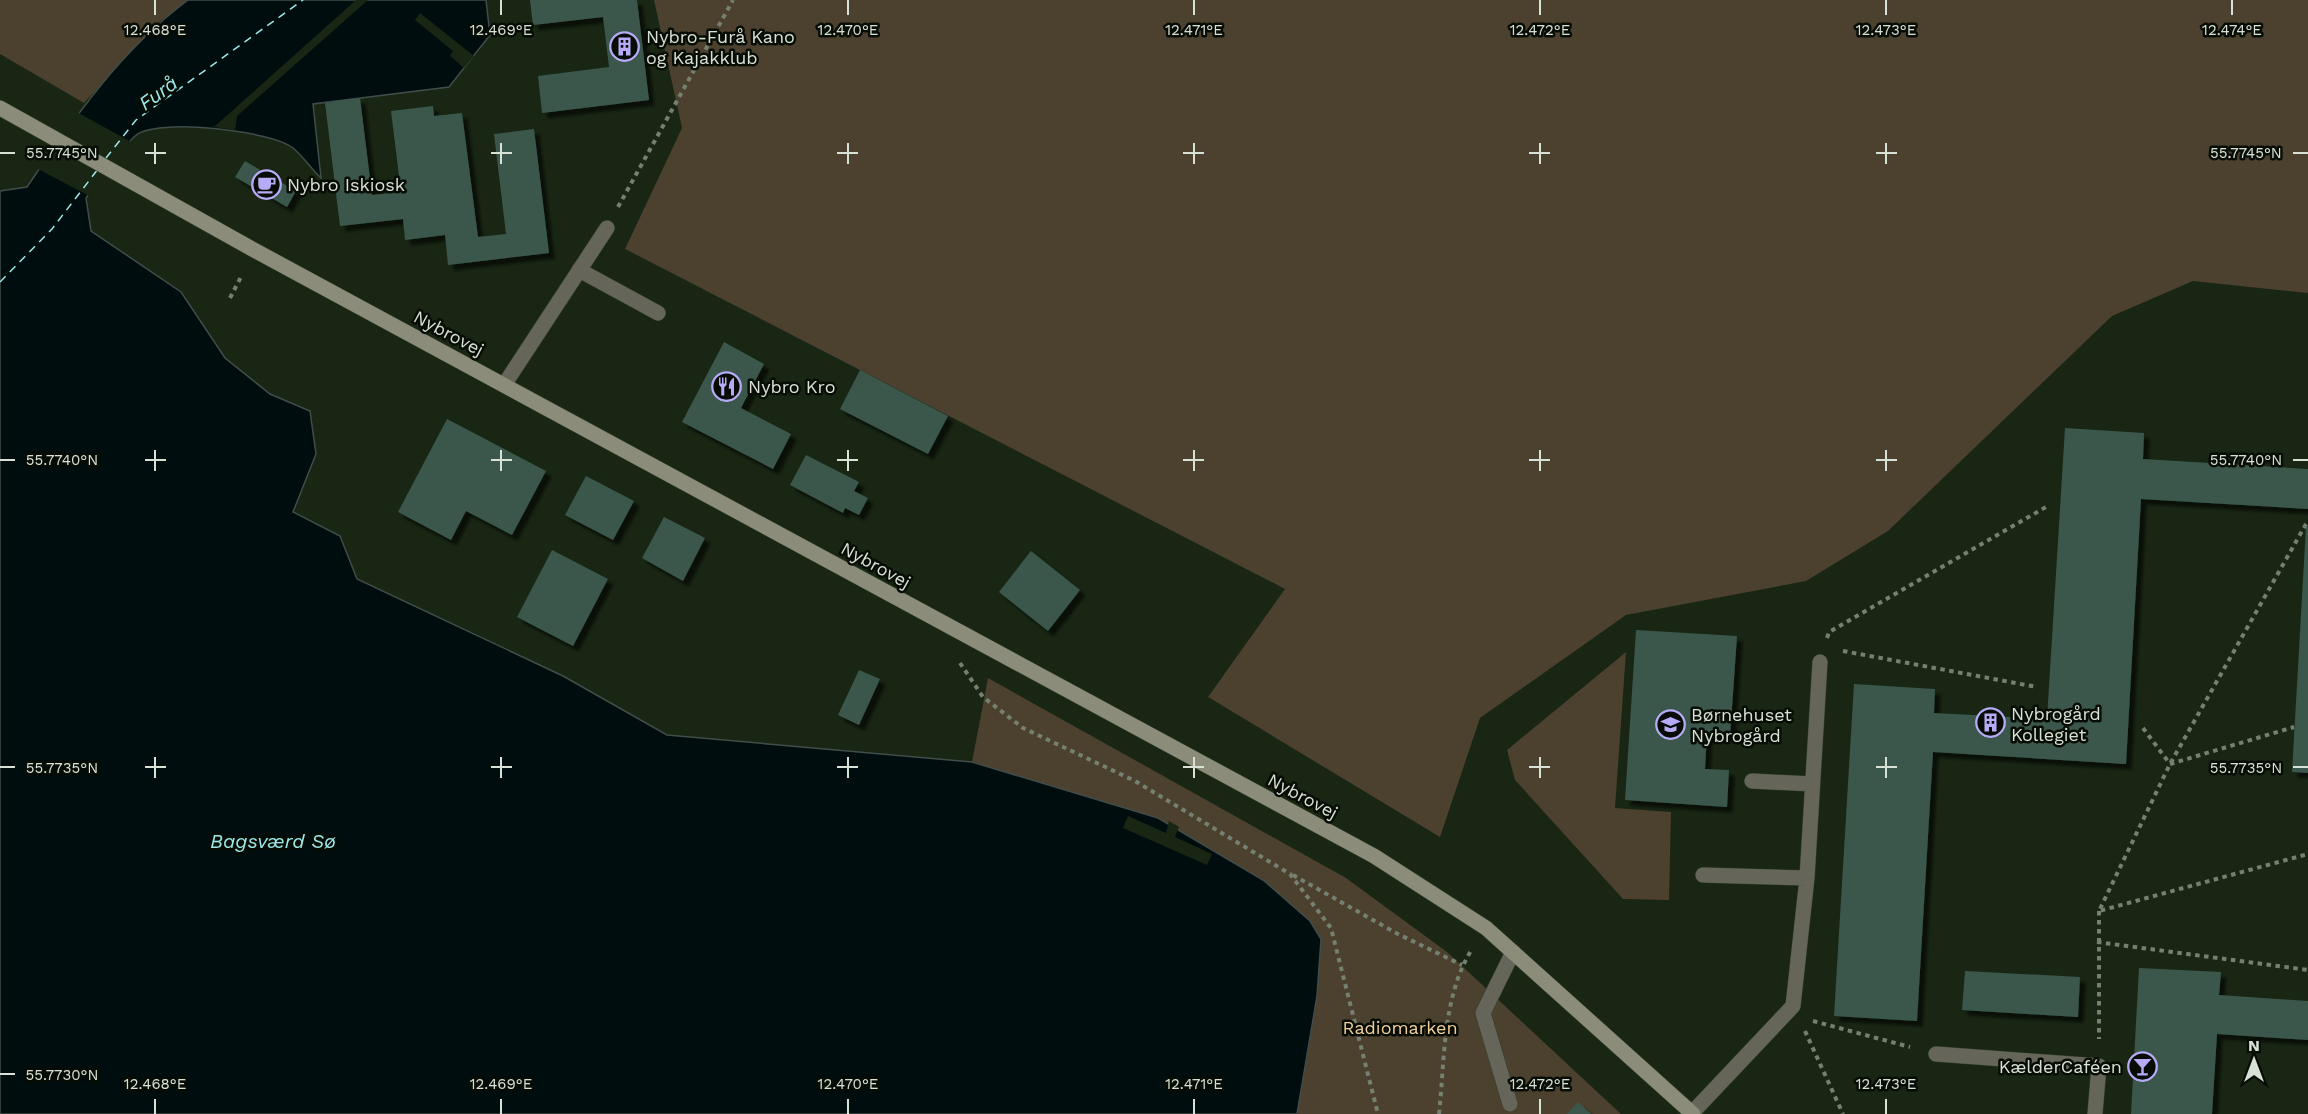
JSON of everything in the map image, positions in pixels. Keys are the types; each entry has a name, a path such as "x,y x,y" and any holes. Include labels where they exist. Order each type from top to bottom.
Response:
{"street":[{"name":"Nybrovej","path":"0,108 142,188 964,636 1374,856 1486,928 1692,1114"}],"lane":[{"path":"504,385 607,228"},
{"path":"579,270 658,313"},
{"path":"1692,1114 1793,1006 1807,879 1822,655"},
{"path":"1752,782 1812,784"},
{"path":"1703,875 1807,879"},
{"path":"1510,1104 1483,1013 1513,952"},
{"path":"1936,1054 2099,1066 2095,1114"}],"path":[{"path":"607,228 733,0"},
{"path":"230,298 240,279"},
{"path":"2037,687 1822,655 1829,632 2046,507"},
{"path":"2099,1066 2097,942 2099,911 2170,764 2306,524"},
{"path":"964,636 957,659 982,697 1023,728 1134,782 1290,874 1396,933 1462,965"},
{"path":"2170,764 2294,727"},
{"path":"2143,728 2170,764"},
{"path":"2099,911 2308,854"},
{"path":"1290,874 1332,928 1378,1114"},
{"path":"1439,1114 1451,998 1462,965 1486,928"},
{"path":"2097,942 2308,970"},
{"path":"1793,1006 1815,1022 1936,1054"},
{"path":"1793,1006 1843,1114"}],"green space":[{"path":"0,0 188,0 158,23 84,103 0,54"},
{"path":"654,0 2308,0 2308,293 2193,281 2112,316 1888,531 1806,581 1626,615 1480,718 1440,837 1208,697 1285,589 625,249 682,128"},
{"path":"1626,652 1615,808 1671,812 1669,900 1623,899 1515,780 1507,750"},
{"name":"Radiomarken","path":"988,678 1346,878 1447,952 1621,1114 1297,1114 1317,996 1158,818 972,762"}],"water":[{"name":"Bagsværd Sø","path":"188,0 486,0 490,35 449,87 313,104 321,178 297,151 281,142 262,136 214,128 166,127 147,130 135,136 86,198 91,231 181,292 225,358 270,394 310,411 316,454 293,512 340,536 357,579 563,676 667,735 972,762 1158,818 1263,880 1310,921 1321,939 1317,996 1297,1114 0,1114 0,191 27,187 62,136 120,63 163,20"}],"pier":[{"path":"356,0 368,0 237,116 235,130 214,127"},
{"path":"420,13 474,56 464,68 450,56 453,51 415,20"},
{"path":"75,111 133,143 91,197 36,168"},
{"path":"1128,816 1166,833 1169,821 1179,827 1175,837 1212,854 1207,865 1123,828"}],"building":[{"name":"Nybro-Furå Kano og Kajakklub","path":"530,0 637,0 649,100 542,113 538,76 609,67 603,17 533,25"},
{"path":"360,98 372,195 401,192 391,111 433,106 434,116 462,113 478,237 506,234 494,134 534,129 549,253 448,265 445,235 405,240 403,219 340,226 325,103"},
{"name":"Nybro Iskiosk","path":"245,161 296,191 287,207 235,177"},
{"name":"Nybro Kro","path":"724,342 764,364 741,408 791,434 773,469 682,422"},
{"path":"860,370 948,416 928,454 840,409"},
{"path":"447,419 546,471 512,535 466,511 451,540 398,512"},
{"name":"Nybrogård Kollegiet","path":"2065,428 2144,433 2143,459 2308,469 2308,509 2141,499 2126,764 1933,752 1917,1021 1834,1016 1854,684 1935,689 1934,713 2047,719"},
{"path":"806,455 859,482 854,491 868,498 859,515 845,508 843,513 790,485"},
{"path":"586,476 634,501 613,540 565,515"},
{"path":"664,517 705,538 683,581 642,558"},
{"path":"2306,527 2308,527 2308,773 2292,772"},
{"path":"552,550 608,579 573,646 517,617"},
{"path":"1031,551 1080,590 1048,631 999,592"},
{"path":"1636,630 1737,636 1730,736 1707,735 1705,769 1729,770 1727,807 1625,800"},
{"path":"859,670 880,679 859,725 838,715"},
{"path":"2139,968 2221,972 2219,995 2308,1001 2308,1040 2217,1034 2212,1114 2131,1114"},
{"path":"1965,971 2080,977 2078,1017 1962,1010"},
{"path":"1578,1102 1591,1114 1567,1114"}],"ferry route":[{"path":"106,158 136,120 303,0"},
{"path":"0,282 52,229 98,169"}],"place":[{"name":"Nybro-Furå Kano og Kajakklub","path":"625,46"},
{"name":"Nybro Iskiosk","path":"266,184"},
{"name":"Nybro Kro","path":"727,386"},
{"name":"Nybrogård Kollegiet","path":"1990,723"},
{"name":"Børnehuset Nybrogård","path":"1670,724"},
{"name":"KælderCaféen","path":"2143,1066"}],"water label":[{"name":"Furå","path":"158,93"}]}
